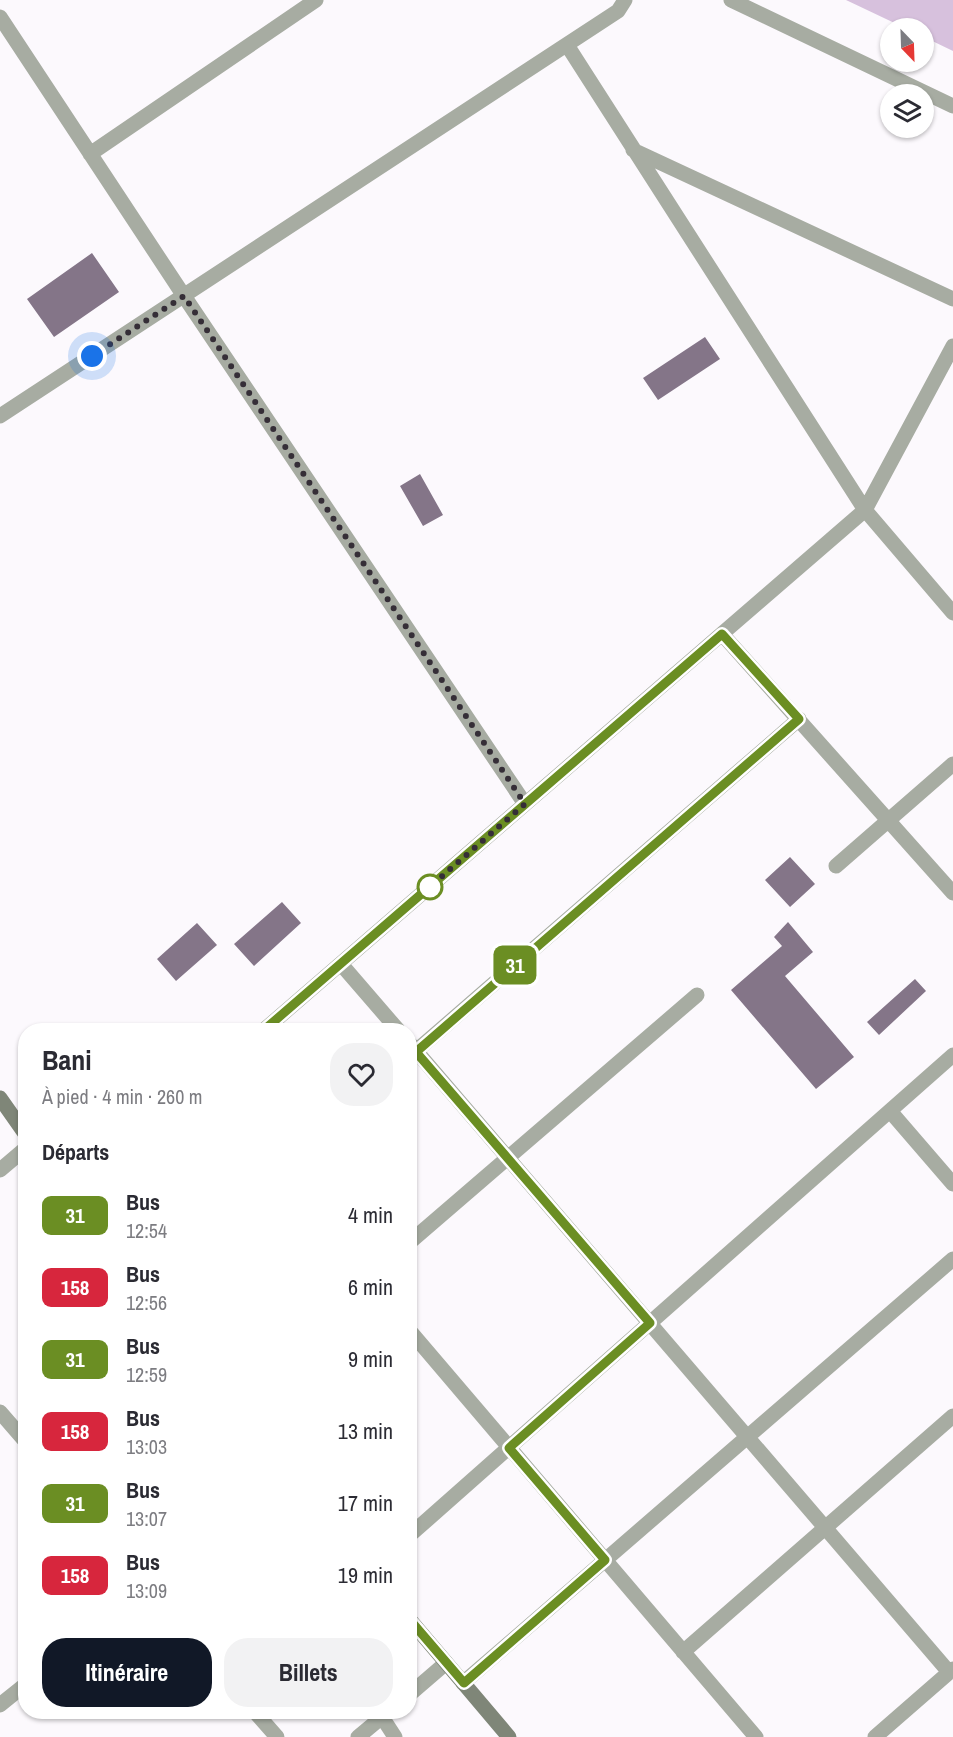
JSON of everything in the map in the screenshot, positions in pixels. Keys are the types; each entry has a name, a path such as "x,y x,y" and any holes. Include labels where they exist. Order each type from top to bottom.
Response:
{"main road":[{"path":"0,1098 18,1124"},
{"path":"417,1628 509,1737"}],"street":[{"path":"90,154 316,0"},
{"path":"0,416 567,45 618,11 625,0"},
{"path":"731,0 953,106"},
{"path":"0,17 525,804"},
{"path":"567,45 865,510 953,613"},
{"path":"633,150 953,299"},
{"path":"272,1023 865,510 953,346"},
{"path":"722,634 953,893"},
{"path":"417,1045 799,719"},
{"path":"836,866 953,764"},
{"path":"341,964 392,1023"},
{"path":"417,1236 697,995"},
{"path":"417,1053 825,1528 951,1670 875,1737"},
{"path":"417,1530 953,1056"},
{"path":"890,1111 953,1184"},
{"path":"0,1170 18,1155"},
{"path":"464,1683 953,1259"},
{"path":"417,1339 756,1737"},
{"path":"0,1412 18,1433"},
{"path":"683,1652 953,1416"},
{"path":"417,1688 446,1663"},
{"path":"0,1705 18,1690"},
{"path":"261,1719 277,1737"},
{"path":"358,1737 379,1719"},
{"path":"387,1719 395,1737"}],"shaded area":[{"path":"846,0 953,0 953,51 934,42 934,18 884,18"}],"building":[{"path":"92,253 119,292 54,337 27,299"},
{"path":"705,337 720,359 658,400 643,378"},
{"path":"420,474 443,515 423,526 400,486"},
{"path":"790,857 815,884 790,907 765,880"},
{"path":"282,902 301,923 254,966 234,944"},
{"path":"788,922 813,952 785,976 854,1057 816,1089 731,990 782,946 774,937"},
{"path":"197,923 217,945 176,981 157,959"},
{"path":"915,979 926,991 879,1035 867,1022"}],"bus line":[{"name":"31","path":"272,1023 722,634 799,719 417,1051"},
{"name":"31","path":"417,1053 650,1323 509,1448 605,1560 464,1683 417,1628"}],"route":[{"path":"92,356 184,296 525,804 425,891 430,887"}]}
